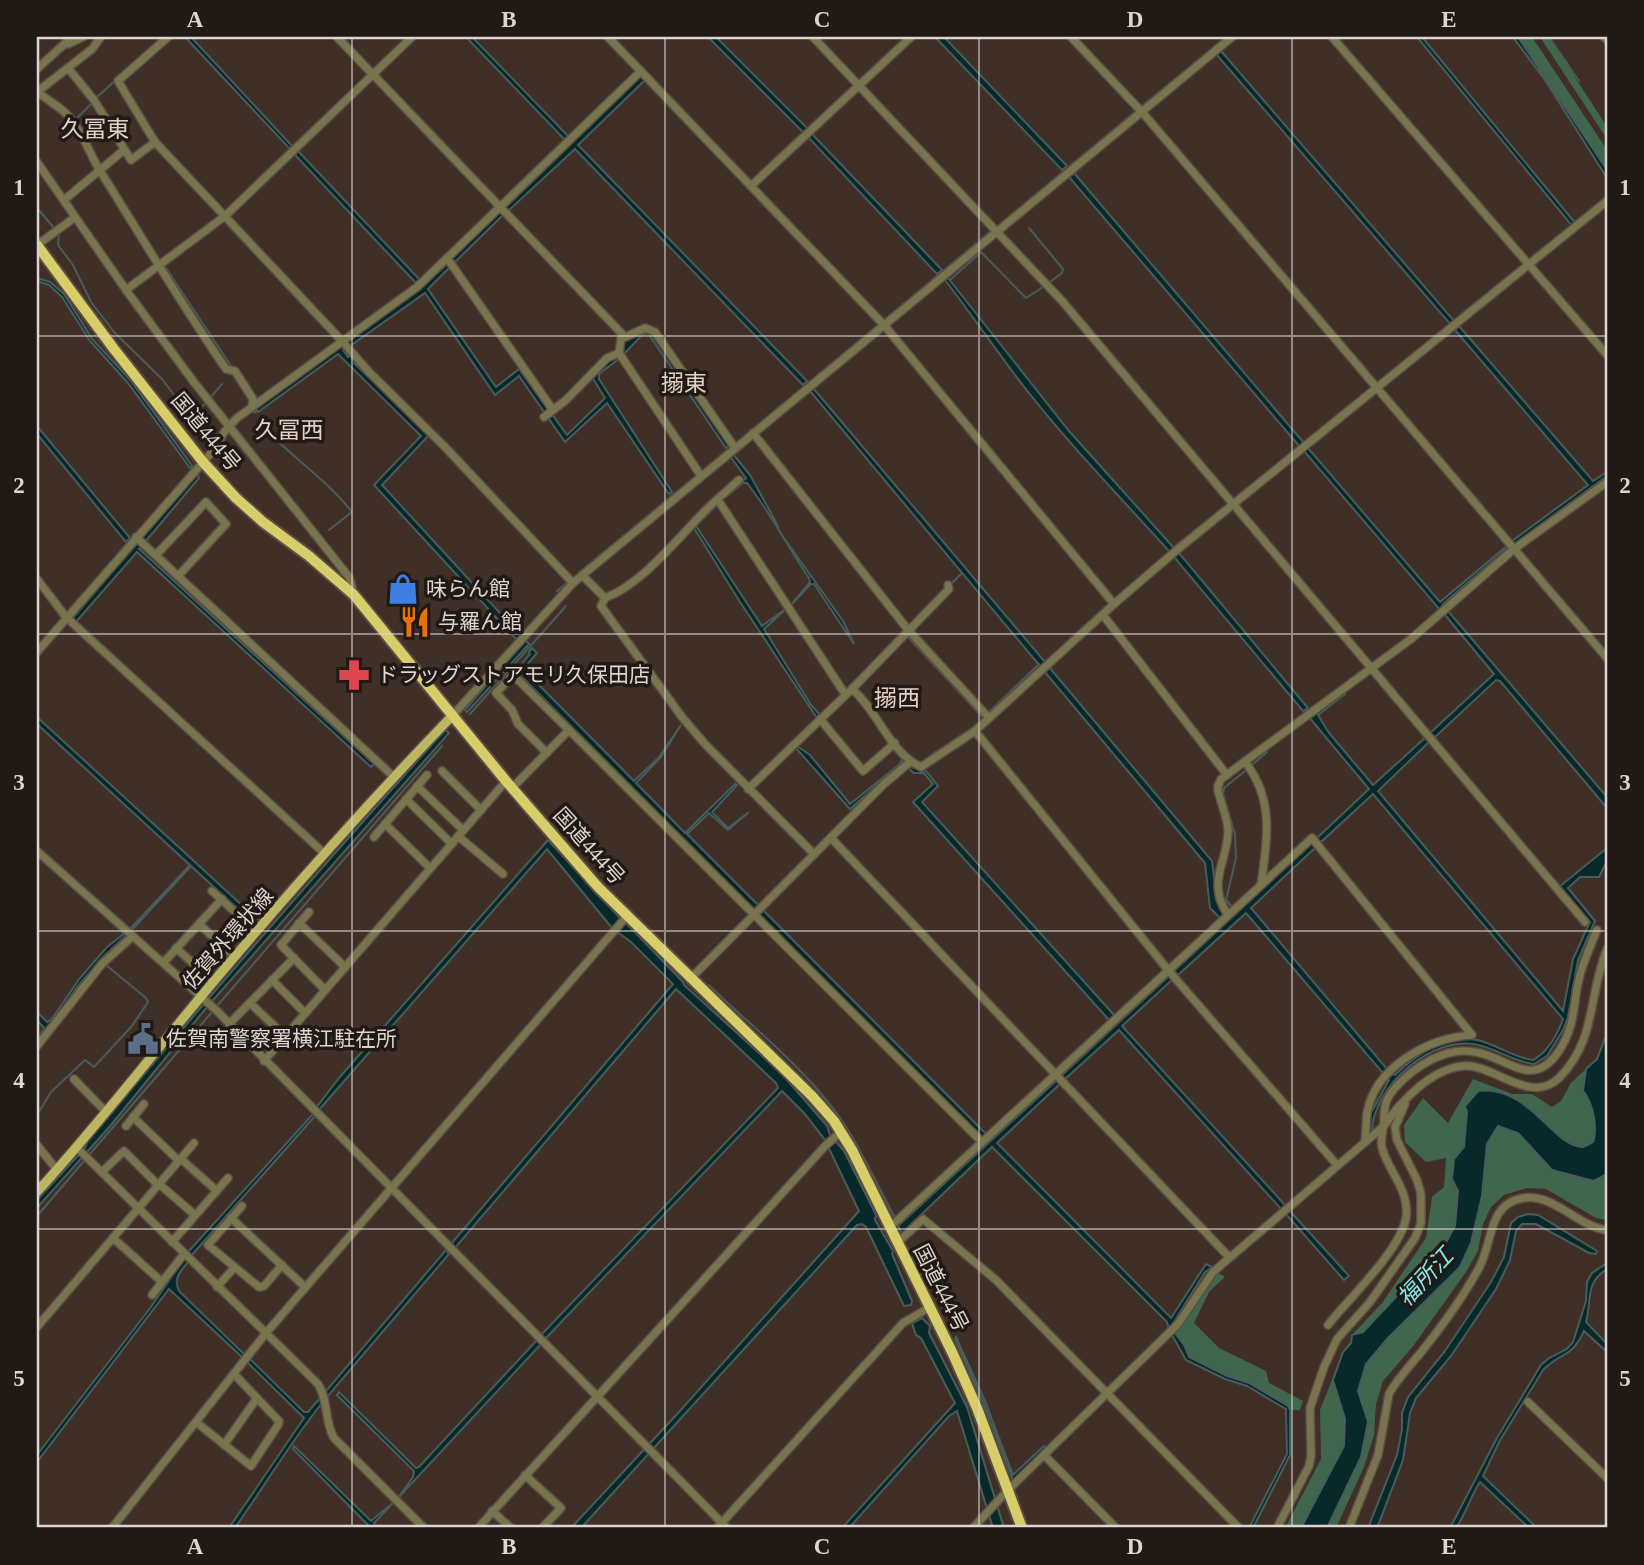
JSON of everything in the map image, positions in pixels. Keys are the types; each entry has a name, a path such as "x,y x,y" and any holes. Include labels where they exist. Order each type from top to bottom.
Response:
{"highway":[{"name":"国道444号","path":"37,245 203,462 236,498 263,522 309,556 354,595 452,716 598,887 621,922 691,978 812,1096 838,1134 930,1307 977,1408 1023,1528"}],"main road":[{"name":"佐賀外環状線","path":"37,1192 57,1170 81,1151 106,1112 256,932 452,716"}],"street":[{"path":"37,69 72,37"},
{"path":"64,44 83,37"},
{"path":"101,37 92,50 37,91 71,119 159,267 226,369 235,371 253,398 252,406"},
{"path":"167,37 118,81 155,142 369,372 444,446 573,583"},
{"path":"337,37 625,337"},
{"path":"126,290 225,216 412,37"},
{"path":"608,37 884,325 1114,604"},
{"path":"813,37 1063,303 1585,922"},
{"path":"752,185 911,37"},
{"path":"1071,37 1142,112 1607,658"},
{"path":"452,716 582,575 1232,37"},
{"path":"1332,37 1607,355"},
{"path":"68,68 94,100 131,160 155,142"},
{"path":"37,652 140,541 229,427 252,406 417,287 641,71"},
{"path":"64,200 124,150"},
{"path":"37,162 126,290 229,427 349,577 354,595"},
{"path":"718,500 849,692 860,696 910,762 921,767 975,732 1178,549 1607,201"},
{"path":"37,245 74,218"},
{"path":"447,258 553,410"},
{"path":"701,476 619,353 619,342 625,337 645,328 655,331 735,448"},
{"path":"544,417 607,358 619,353"},
{"path":"753,433 909,631 989,718"},
{"path":"739,480 679,540 622,590 605,598 601,606 682,717 748,789 814,854"},
{"path":"1228,915 1221,905 1218,887 1228,829 1218,786 1227,775 1411,639 1514,548 1607,482"},
{"path":"156,555 206,502 226,524 178,576"},
{"path":"140,541 394,777"},
{"path":"582,575 605,598"},
{"path":"37,579 76,626 326,854"},
{"path":"748,789 849,692 948,587"},
{"path":"1103,615 1227,775"},
{"path":"547,753 518,723 512,710 496,693 513,675 982,1142"},
{"path":"820,719 863,771 895,743"},
{"path":"264,1060 481,810 547,753 569,730"},
{"path":"975,732 1168,970 1337,1165"},
{"path":"691,978 884,784 910,762"},
{"path":"1245,762 1256,779 1267,813 1268,830 1261,885"},
{"path":"442,771 481,810"},
{"path":"374,837 427,775"},
{"path":"417,786 503,874"},
{"path":"406,799 452,844"},
{"path":"385,824 430,868"},
{"path":"831,838 1229,1257"},
{"path":"889,1228 1312,838 1472,1035 1436,1042 1413,1054 1383,1077 1367,1111 1366,1141"},
{"path":"37,851 202,997 722,1527 903,1323 930,1307"},
{"path":"212,891 256,932"},
{"path":"164,962 222,900"},
{"path":"309,912 281,945 325,990"},
{"path":"112,1528 265,1333 621,922"},
{"path":"299,923 345,967"},
{"path":"199,924 235,957"},
{"path":"1328,1325 1359,1292 1402,1231 1406,1215 1404,1194 1382,1148 1384,1104 1395,1088 1420,1066 1441,1055 1477,1052 1520,1069 1535,1071 1547,1066 1560,1049 1571,1027 1579,977 1597,930"},
{"path":"37,1046 130,933"},
{"path":"176,948 214,982"},
{"path":"974,1528 1008,1490 1178,1324 1213,1272 1384,1126 1396,1110 1433,1078 1461,1066 1480,1069 1513,1083 1528,1086 1541,1086 1559,1078 1575,1056 1590,1025 1598,971 1607,949"},
{"path":"229,1024 294,958"},
{"path":"272,980 305,1013"},
{"path":"250,1003 285,1036"},
{"path":"74,1079 106,1112"},
{"path":"1278,1528 1309,1466 1310,1408 1324,1367 1338,1339 1378,1291 1415,1238 1421,1223 1421,1194 1397,1140 1395,1127 1407,1100"},
{"path":"126,1126 144,1104"},
{"path":"133,1117 217,1191"},
{"path":"478,1528 838,1134"},
{"path":"37,1327 194,1143"},
{"path":"37,1145 57,1170"},
{"path":"81,1151 323,1392 328,1424 334,1438 424,1528"},
{"path":"102,1172 124,1151 195,1216"},
{"path":"172,1242 228,1178"},
{"path":"1349,1528 1378,1455 1386,1402 1393,1386 1425,1348 1477,1272 1485,1256 1496,1218 1503,1207 1522,1198 1537,1199 1587,1224 1607,1230"},
{"path":"242,1206 208,1244 259,1287 264,1286 282,1265"},
{"path":"231,1218 305,1287"},
{"path":"897,1243 923,1219 996,1280 1239,1528"},
{"path":"113,1238 162,1282"},
{"path":"152,1295 184,1254"},
{"path":"218,1287 234,1268"},
{"path":"196,1422 251,1466 279,1420 234,1374"},
{"path":"224,1445 257,1398"},
{"path":"1528,1402 1607,1478"},
{"path":"1044,1455 1116,1528"},
{"path":"525,1475 561,1508 542,1528"},
{"path":"492,1511 511,1528"}],"green space":[{"path":"1518,37 1532,37 1607,150 1607,170"},
{"path":"1540,37 1549,37 1607,127 1607,139"},
{"path":"1586,1069 1583,1091 1594,1095 1604,1140 1584,1158 1488,1096 1458,1232 1444,1251 1363,1332 1352,1335 1382,1303 1426,1238 1432,1197 1444,1187 1446,1158 1426,1162 1405,1142 1404,1125 1423,1098 1448,1123 1473,1079 1512,1094 1532,1094 1552,1107 1561,1101 1571,1083"},
{"path":"1493,1122 1607,1168 1607,1220 1596,1218 1546,1189 1527,1188 1504,1195 1491,1207 1483,1224 1478,1251 1466,1272 1414,1345 1383,1381 1376,1404 1374,1435 1364,1467 1336,1528 1323,1528 1356,1458 1353,1392 1357,1364 1454,1264 1482,1136"},
{"path":"1216,1272 1225,1277 1209,1292 1194,1323 1219,1348 1266,1371 1269,1383 1303,1401 1300,1410 1290,1410 1288,1406 1249,1383 1227,1376 1189,1357 1174,1332"},
{"path":"1343,1352 1348,1444 1306,1528 1285,1528 1321,1459 1320,1410"}],"water":[{"path":"185,37 191,37 293,147 290,149"},
{"path":"466,37 472,37 569,137 566,141"},
{"path":"708,37 716,37 808,129 804,133"},
{"path":"935,37 944,37 1067,166 1062,170"},
{"path":"1417,37 1422,37 1576,224 1573,227"},
{"path":"1513,37 1518,37 1607,170 1607,178 1545,80"},
{"path":"1221,51 1455,322 1451,325 1216,54"},
{"path":"641,76 645,80 578,145 807,381 803,385 575,149 508,211 505,208"},
{"path":"812,134 942,270 937,274 808,137"},
{"path":"298,151 419,279 416,283 295,155"},
{"path":"1074,173 1304,443 1300,447 1069,177"},
{"path":"501,211 504,214 455,262 452,258"},
{"path":"448,263 451,266 428,289 496,387 519,369 567,435 605,398 592,377 623,342 647,331 599,374 599,379 672,492 669,494 607,403 565,442 519,376 495,395 425,293 350,346 347,342 422,287"},
{"path":"164,265 231,366 226,366 162,266"},
{"path":"37,278 50,282 64,294 92,339 131,381 192,466 190,468 128,383 90,341 62,297 49,285 37,281"},
{"path":"948,278 1069,431 1174,548 1170,552 1033,398 945,280"},
{"path":"1459,326 1593,481 1607,472 1607,476 1514,544 1512,541 1588,485 1455,330"},
{"path":"651,333 729,446 726,448 650,336"},
{"path":"341,345 346,347 343,350 348,357 350,355 356,360 354,363 429,435 382,485 521,636 517,640 374,485 421,436 338,354 258,412 255,407"},
{"path":"813,388 1045,662 1040,666 810,391"},
{"path":"37,426 130,538 126,542 37,434"},
{"path":"1308,448 1440,602 1509,547 1443,604 1440,610 1304,451"},
{"path":"733,454 750,475 779,529 747,483 743,483 722,500 746,478 730,456"},
{"path":"196,472 199,478 139,549 374,764 371,767 137,552 76,622 72,619"},
{"path":"696,526 762,626 787,608 764,629 820,715 817,718 740,602 694,528"},
{"path":"782,536 843,621 854,644 814,584 791,605 810,582"},
{"path":"1179,553 1308,708 1303,711 1174,557"},
{"path":"1448,611 1607,797 1607,808 1500,681 1496,680 1434,738 1429,734 1494,674 1445,615"},
{"path":"525,640 529,644 467,712 465,710"},
{"path":"532,648 537,653 523,669 634,781 659,757 681,725 661,757 636,783 685,833 737,785 712,812 728,828 749,812 728,830 709,813 687,834 759,906 755,910 516,671"},
{"path":"1049,667 1212,861 1217,902 1224,915 1220,918 1210,908 1205,863 1044,671"},
{"path":"1343,691 1345,694 1318,715 1329,733 1373,785 1425,738 1429,742 1378,791 1563,1011 1573,959 1590,922 1559,887 1607,848 1607,861 1599,877 1580,877 1568,888 1595,921 1578,960 1568,1017 1547,1056 1534,1064 1478,1045 1443,1047 1408,1067 1394,1081 1383,1097 1369,1134 1371,1113 1389,1080 1387,1077 1390,1074 1395,1075 1432,1048 1454,1040 1477,1040 1533,1060 1543,1053 1563,1019 1373,794 1321,842 1317,838 1369,789 1308,716"},
{"path":"37,717 257,919 253,923 191,866 103,957 37,1041 37,1037 45,1029 37,1020 37,1012 47,1022 51,1020 80,978 107,947 129,930 190,865 37,724"},
{"path":"445,730 449,733 207,1007 111,1125 37,1208 37,1200 85,1148 87,1142 175,1038"},
{"path":"795,747 810,755 850,804 900,764 902,759 893,748 905,760 850,809"},
{"path":"908,768 926,771 938,786 922,802 1115,1016 1110,1021 913,802 933,784 924,773 914,773"},
{"path":"548,840 620,918 618,922 625,922 684,985 782,1074 827,1126 830,1135 844,1151 876,1215 875,1220 893,1251 912,1301 911,1305 904,1306 866,1227 857,1225 581,1528 571,1528 859,1211 825,1140 805,1114 782,1091 545,1339 541,1335 778,1088 776,1083 676,989 455,1248 451,1244 673,984 631,942 616,931 616,924 612,928 547,849 318,1111 316,1108 339,1078"},
{"path":"1312,843 1316,847 1251,908 1387,1069 1385,1072 1382,1072 1246,913 1178,975 1174,971"},
{"path":"763,910 986,1134 982,1138 759,914"},
{"path":"1170,975 1173,979 1122,1026 1285,1205 1281,1209 1119,1030 1065,1079 1062,1075"},
{"name":"福所江","path":"1607,1033 1607,1174 1594,1181 1552,1170 1518,1133 1498,1126 1487,1144 1482,1196 1471,1243 1460,1267 1388,1338 1366,1364 1358,1391 1368,1422 1361,1457 1327,1528 1301,1528 1344,1446 1345,1419 1333,1380 1343,1352 1351,1343 1352,1335 1363,1332 1444,1246 1455,1226 1458,1191 1452,1179 1454,1159 1464,1147 1467,1112 1465,1106 1478,1091 1496,1092 1512,1097 1572,1145 1588,1145 1593,1142 1595,1123 1592,1109 1583,1091 1586,1069 1597,1059"},
{"path":"1058,1079 1062,1082 997,1143 1171,1318 1206,1264 1212,1267 1205,1272 1169,1330 1167,1322 992,1147 902,1233 898,1226"},
{"path":"313,1114 315,1116 191,1256 188,1252"},
{"path":"1289,1210 1349,1276 1344,1280 1285,1213"},
{"path":"1528,1214 1538,1215 1597,1251 1596,1254 1589,1253 1536,1224 1522,1224 1516,1231 1510,1260 1496,1289 1451,1356 1416,1398 1410,1413 1403,1460 1377,1528 1368,1528 1397,1455 1402,1413 1408,1397 1445,1351 1491,1282 1504,1257 1511,1223"},
{"path":"446,1250 449,1254 327,1397 326,1391"},
{"path":"184,1258 188,1262 177,1279 179,1291 245,1355 242,1357 169,1289 37,1462 37,1455 151,1307"},
{"path":"1607,1263 1607,1269 1592,1286 1586,1322 1607,1344 1607,1352 1584,1331 1570,1351 1543,1370 1499,1442 1483,1476 1537,1528 1529,1528 1480,1482 1456,1528 1450,1528 1497,1438 1541,1365 1567,1349 1573,1342 1586,1301 1587,1282 1592,1273"},
{"path":"922,1318 930,1326 929,1333 967,1407 1004,1528 993,1528 957,1411 949,1416 849,1528 842,1528 955,1403 921,1338 916,1335 912,1323"},
{"path":"1174,1332 1189,1357 1227,1376 1249,1383 1288,1406 1290,1410 1290,1455 1253,1528 1249,1528 1287,1454 1286,1409 1247,1386 1225,1379 1186,1360 1172,1335"},
{"path":"956,1337 985,1401 1013,1475 1044,1446 1047,1449 1013,1480 955,1339"},
{"path":"537,1340 541,1344 398,1498 413,1477 414,1471 337,1395 339,1392 416,1468"},
{"path":"249,1358 304,1412 308,1412 320,1398 322,1403 235,1528 229,1528 304,1418 246,1361"},
{"path":"294,1446 371,1521 394,1502 374,1523 374,1528 368,1528 293,1449"}],"waterway":[{"path":"96,98 163,37"},
{"path":"1142,106 1226,37"},
{"path":"1549,37 1579,81"},
{"path":"74,121 92,103"},
{"path":"998,226 1137,110"},
{"path":"37,208 55,229"},
{"path":"1029,228 1063,269 1062,273 1050,282"},
{"path":"884,320 991,231"},
{"path":"59,233 58,245 73,265 91,302 114,332 162,379 189,415 207,403"},
{"path":"950,280 981,252 1026,298 1043,287"},
{"path":"736,443 878,325"},
{"path":"210,398 222,384"},
{"path":"254,413 257,410"},
{"path":"263,427 331,489 352,512 329,530"},
{"path":"702,471 731,447"},
{"path":"582,570 697,475"},
{"path":"952,583 962,573"},
{"path":"557,591 567,583"},
{"path":"470,714 566,606"},
{"path":"848,688 903,631"},
{"path":"908,637 983,718 931,755"},
{"path":"989,712 1039,664"},
{"path":"217,1006 442,746"},
{"path":"1252,765 1267,752"},
{"path":"1232,907 1226,900 1236,858 1235,834 1223,794 1224,788 1245,771"},
{"path":"37,1115 51,1092 85,1060 94,1067 132,1026 148,1002 106,965"},
{"path":"709,985 827,1100 856,1143 895,1218"},
{"path":"90,1154 212,1012"},
{"path":"37,1216 84,1161"}],"place":[{"name":"味らん館","path":"403,589"},
{"name":"与羅ん館","path":"415,622"},
{"name":"ドラッグストアモリ久保田店","path":"354,675"},
{"name":"佐賀南警察署横江駐在所","path":"143,1039"}],"district":[{"name":"久冨東","path":"95,129"},
{"name":"搦東","path":"684,383"},
{"name":"久冨西","path":"289,430"},
{"name":"搦西","path":"897,698"}]}
